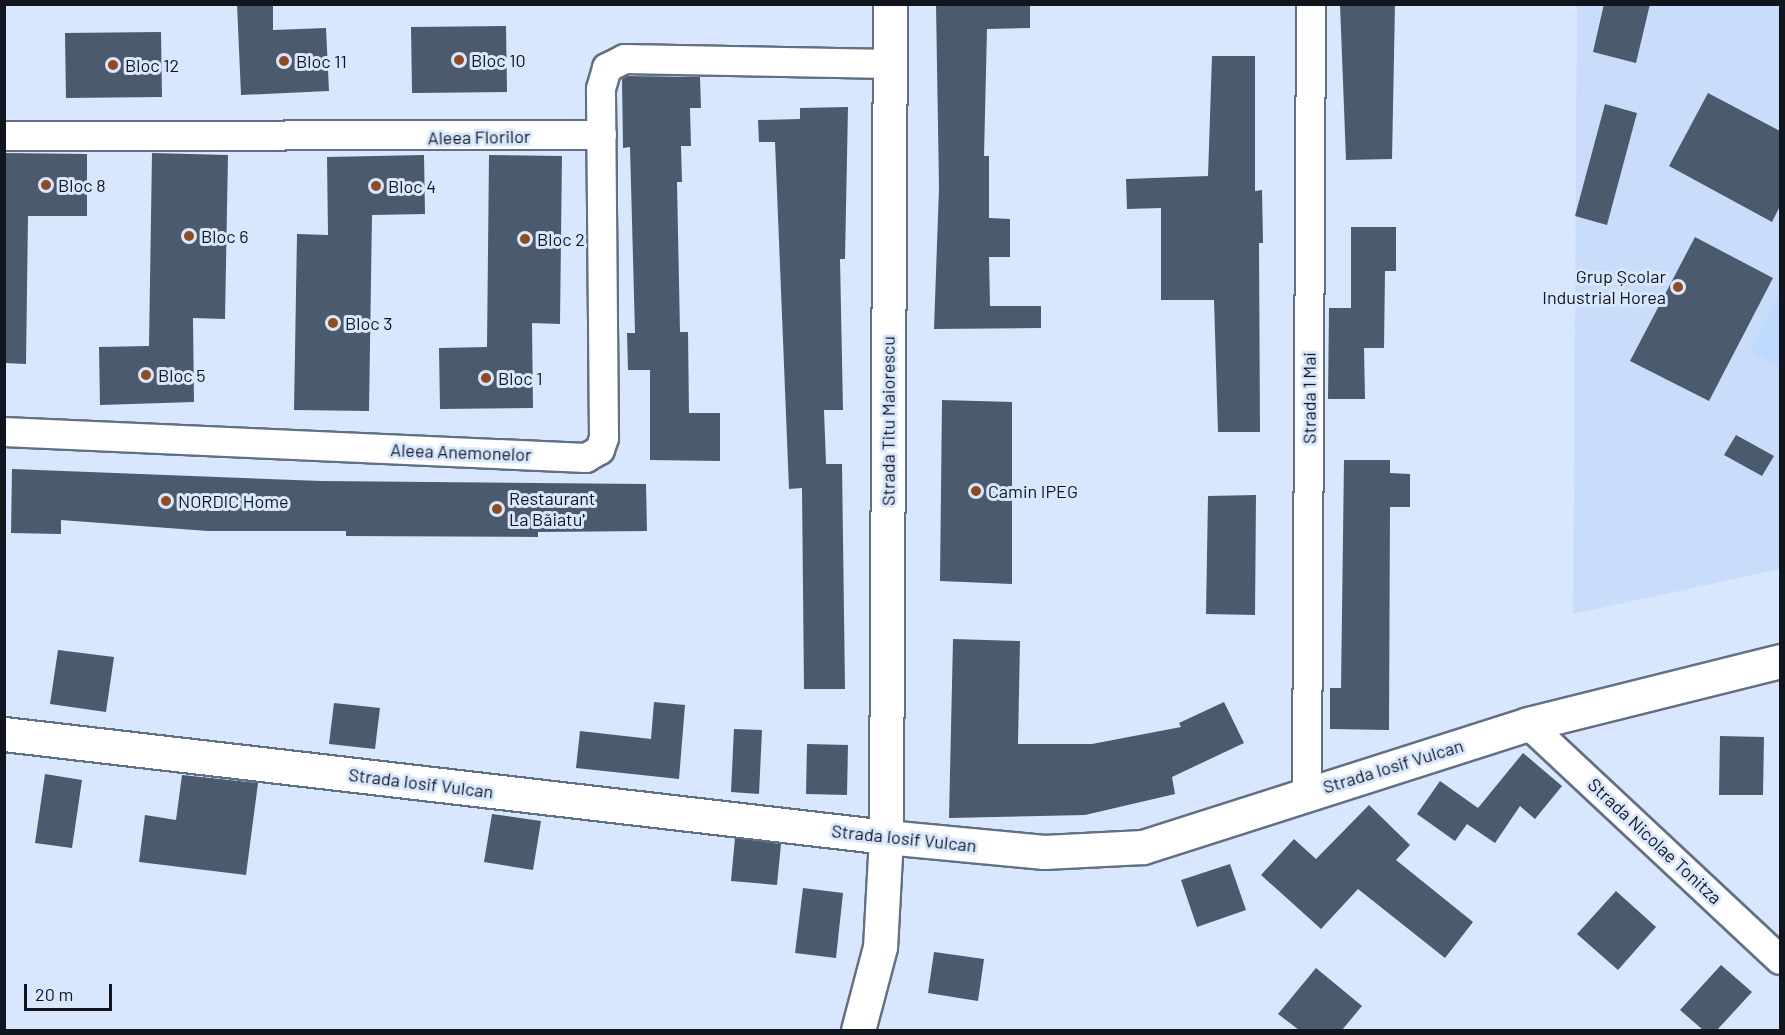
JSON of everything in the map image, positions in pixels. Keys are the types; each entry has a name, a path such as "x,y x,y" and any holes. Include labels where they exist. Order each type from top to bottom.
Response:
{"main road":[{"name":"Strada Titu Maiorescu","path":"858,1030 880,947 886,837 890,4"},
{"name":"Strada Iosif Vulcan","path":"4,734 886,837 1044,852 1107,851 1191,836 1307,792 1528,724 1780,661"}],"street":[{"name":"Strada 1 Mai","path":"1307,792 1311,4"},
{"path":"602,135 601,89 607,68 625,59 890,64"},
{"name":"Aleea Florilor","path":"4,136 602,135"},
{"name":"Aleea Anemonelor","path":"4,432 586,458 600,450 604,438 602,135"},
{"name":"Strada Nicolae Tonitza","path":"1528,724 1780,960"}],"shaded area":[{"name":"Grup Școlar Industrial Horea","path":"1577,5 1780,5 1780,569 1573,614"},
{"path":"1780,294 1780,367 1750,351"}],"building":[{"name":"Bloc 11","path":"237,4 273,4 273,30 326,28 329,91 241,95"},
{"path":"936,4 1030,4 1030,28 987,29 984,156 989,156 989,218 1010,219 1010,257 989,257 990,306 1041,306 1041,328 934,329 939,188"},
{"path":"1340,4 1395,4 1392,159 1346,160"},
{"path":"1604,4 1650,4 1636,63 1593,52"},
{"name":"Bloc 10","path":"506,26 507,92 412,93 411,27"},
{"name":"Bloc 12","path":"161,32 162,97 66,98 65,33"},
{"path":"1212,56 1255,56 1255,191 1262,190 1263,243 1259,243 1260,432 1218,432 1214,300 1161,300 1161,208 1127,209 1126,179 1208,176"},
{"path":"627,76 700,77 701,108 690,108 691,146 681,146 682,182 677,182 680,332 688,332 689,413 720,413 720,461 650,460 650,370 628,370 627,333 635,333 630,147 623,148 622,79"},
{"path":"1708,93 1780,131 1780,206 1772,222 1669,166"},
{"path":"1605,104 1637,113 1607,225 1575,216"},
{"path":"848,107 845,259 840,259 843,410 824,410 826,464 842,464 845,689 804,689 802,488 789,489 775,142 759,142 758,120 800,119 800,108"},
{"path":"4,153 87,154 87,216 28,216 26,364 4,363"},
{"name":"Bloc 6","path":"152,153 228,155 225,319 193,318 194,402 100,405 99,347 149,346"},
{"name":"Bloc 3","path":"424,155 425,214 372,215 369,411 294,410 297,234 328,235 327,157"},
{"name":"Bloc 2","path":"489,155 562,156 560,324 532,323 533,408 440,409 439,348 487,347"},
{"path":"1351,227 1396,227 1396,271 1385,271 1384,348 1364,348 1365,399 1328,399 1329,308 1351,308"},
{"path":"1695,237 1773,278 1709,401 1630,361"},
{"name":"Camin IPEG","path":"942,400 1012,402 1012,584 940,581"},
{"path":"1736,435 1774,456 1762,476 1724,455"},
{"path":"1344,460 1390,460 1390,473 1410,474 1410,507 1390,507 1389,730 1330,729 1330,688 1341,688"},
{"path":"12,469 321,481 646,484 647,531 538,532 538,537 346,536 346,531 208,531 61,520 61,534 11,533"},
{"path":"1256,495 1255,615 1206,614 1208,496"},
{"path":"953,639 1020,641 1018,744 1092,744 1181,727 1179,723 1224,702 1244,743 1172,777 1175,794 1085,815 949,818"},
{"path":"58,650 114,657 106,712 50,704"},
{"path":"654,702 685,705 679,779 576,768 580,731 651,739"},
{"path":"334,703 380,708 375,749 329,744"},
{"path":"734,729 762,730 759,794 731,792"},
{"path":"1720,736 1764,737 1763,795 1719,795"},
{"path":"807,744 848,745 847,795 806,794"},
{"path":"1523,753 1562,786 1535,819 1520,806 1495,843 1467,824 1455,841 1417,814 1440,781 1478,808"},
{"path":"45,774 82,780 72,848 35,843"},
{"path":"182,775 258,783 246,875 139,862 145,815 176,820"},
{"path":"1369,805 1410,845 1396,860 1473,922 1445,958 1358,889 1321,929 1261,875 1294,839 1316,859"},
{"path":"492,814 541,821 533,870 484,862"},
{"path":"735,838 781,844 777,885 731,881"},
{"path":"1230,864 1246,910 1197,927 1181,880"},
{"path":"803,888 843,893 836,958 795,953"},
{"path":"1616,891 1656,927 1618,970 1577,934"},
{"path":"934,952 984,959 978,1001 928,993"},
{"path":"1721,965 1752,992 1717,1030 1703,1030 1680,1010"},
{"path":"1316,968 1362,1006 1342,1030 1299,1030 1278,1014"}],"place":[{"name":"Bloc 10","path":"459,60"},
{"name":"Bloc 11","path":"284,61"},
{"name":"Bloc 12","path":"113,65"},
{"name":"Bloc 8","path":"46,185"},
{"name":"Bloc 4","path":"376,186"},
{"name":"Bloc 6","path":"189,236"},
{"name":"Bloc 2","path":"525,239"},
{"name":"Grup Școlar Industrial Horea","path":"1678,287"},
{"name":"Bloc 3","path":"333,323"},
{"name":"Bloc 5","path":"146,375"},
{"name":"Bloc 1","path":"486,378"},
{"name":"Camin IPEG","path":"976,491"},
{"name":"NORDIC Home","path":"166,501"},
{"name":"Restaurant La Băiatu'","path":"497,509"}]}
